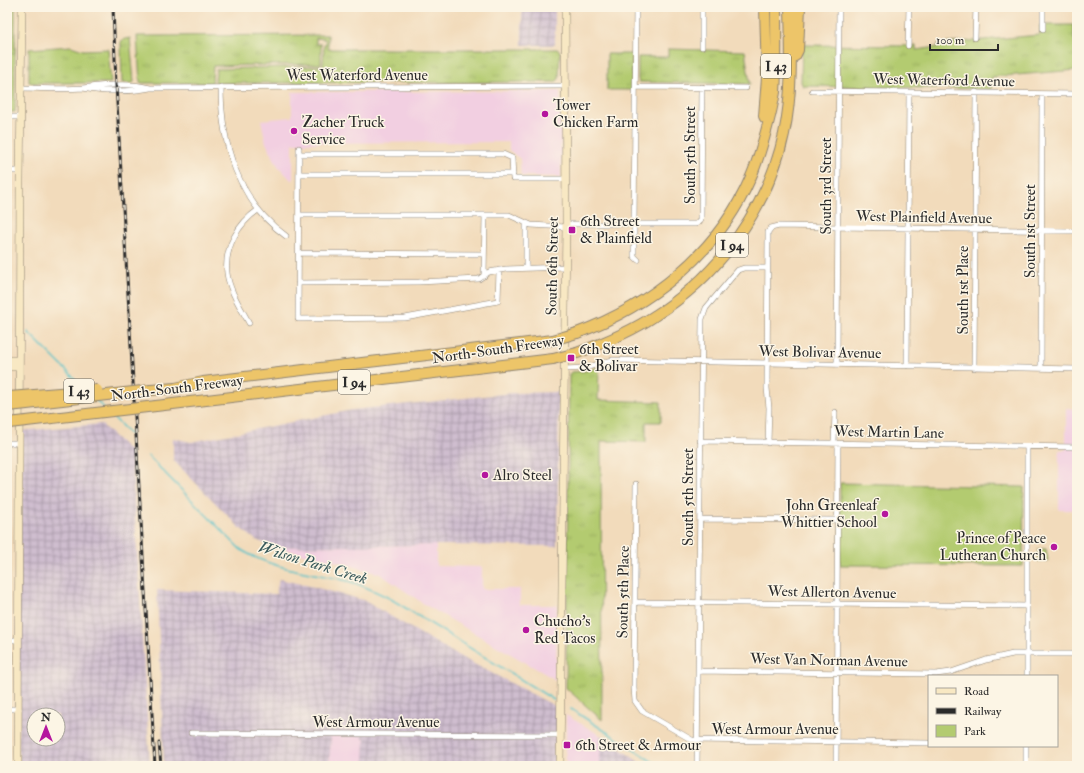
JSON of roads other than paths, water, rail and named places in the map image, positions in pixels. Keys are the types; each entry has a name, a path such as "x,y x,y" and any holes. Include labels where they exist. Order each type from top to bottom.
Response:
{"highway":[{"path":"765,7 767,73 764,116 768,124"},
{"name":"North-South Freeway","path":"8,402 150,387 175,388 203,382 553,340 577,333 609,320 640,303 685,268 707,246 729,217 750,180 759,157 775,92 776,7"},
{"name":"North-South Freeway","path":"8,423 553,359 577,353 611,340 656,315 702,279 739,236 763,195 784,134 792,66 790,7"},
{"path":"792,66 798,50 800,7"}],"street":[{"path":"18,766 22,7"},
{"name":"South 6th Street","path":"560,766 566,225 564,86 565,7"},
{"path":"636,7 634,256 638,260"},
{"path":"702,7 702,47"},
{"name":"South 3rd Street","path":"837,365 839,7"},
{"path":"908,46 909,7"},
{"path":"976,7 976,38"},
{"path":"1043,7 1043,29"},
{"name":"West Waterford Avenue","path":"21,88 83,88 93,86 131,85 141,85 150,88 564,86"},
{"path":"221,87 222,118 233,165 245,190 258,210 272,226 286,236"},
{"path":"636,87 746,88"},
{"name":"South 5th Street","path":"634,224 696,224 700,222 702,87"},
{"name":"West Waterford Avenue","path":"812,91 1077,94"},
{"path":"907,366 909,92"},
{"name":"South 1st Place","path":"974,368 976,92"},
{"name":"South 1st Street","path":"1041,369 1042,94"},
{"path":"7,117 21,117"},
{"path":"299,148 298,319 405,318 498,301 499,270"},
{"path":"299,154 503,154 512,158 513,179 566,179"},
{"path":"7,171 20,171"},
{"path":"299,174 513,174"},
{"path":"249,323 232,290 227,273 227,257 231,242 239,227 249,216 258,210"},
{"path":"299,215 509,215 531,226 634,224"},
{"path":"484,276 485,215"},
{"path":"526,223 526,268"},
{"name":"West Plainfield Avenue","path":"767,268 768,234 771,228 777,226 1077,231"},
{"path":"298,253 484,254"},
{"path":"298,283 426,282 479,279 489,272 499,270 565,267"},
{"name":"South 5th Street","path":"697,766 702,319 706,308 738,270 744,268 767,268"},
{"path":"767,268 768,443"},
{"path":"7,360 19,364"},
{"name":"West Bolivar Avenue","path":"564,369 586,368 601,362 612,360 701,363 1077,369"},
{"path":"7,367 19,364"},
{"path":"835,412 837,520 836,766"},
{"name":"West Martin Lane","path":"700,441 1077,447"},
{"path":"7,443 19,443"},
{"path":"1027,447 1027,675"},
{"name":"South 5th Place","path":"635,701 636,484"},
{"path":"700,519 837,520"},
{"name":"West Allerton Avenue","path":"636,602 1027,606"},
{"path":"7,640 18,640"},
{"name":"West Van Norman Avenue","path":"698,671 936,674 951,672 998,657 1027,654 1077,654"},
{"name":"West Armour Avenue","path":"635,701 642,711 692,740 697,741 928,743"},
{"path":"7,709 19,709"},
{"name":"West Armour Avenue","path":"191,734 560,734"},
{"path":"1026,747 1026,766"}],"waterway":[{"name":"Wilson Park Creek","path":"7,311 12,315"},
{"name":"Wilson Park Creek","path":"28,332 83,387"},
{"name":"Wilson Park Creek","path":"96,400 104,408"},
{"name":"Wilson Park Creek","path":"111,415 131,435"},
{"name":"Wilson Park Creek","path":"148,456 240,549 265,562 293,570 348,581 391,599 554,700"},
{"name":"Wilson Park Creek","path":"571,709 659,766"}],"railway":[{"path":"113,7 116,85 155,766"},
{"path":"159,743 161,766"}],"place":[{"name":"Tower Chicken Farm","path":"545,114"},
{"name":"Zacher Truck Service","path":"294,131"},
{"name":"6th Street & Plainfield","path":"572,230"},
{"name":"6th Street & Bolivar","path":"571,358"},
{"name":"Alro Steel","path":"485,475"},
{"name":"John Greenleaf Whittier School","path":"885,514"},
{"name":"Prince of Peace Lutheran Church","path":"1054,547"},
{"name":"Chucho's Red Tacos","path":"526,630"},
{"name":"6th Street & Armour","path":"567,745"}]}
